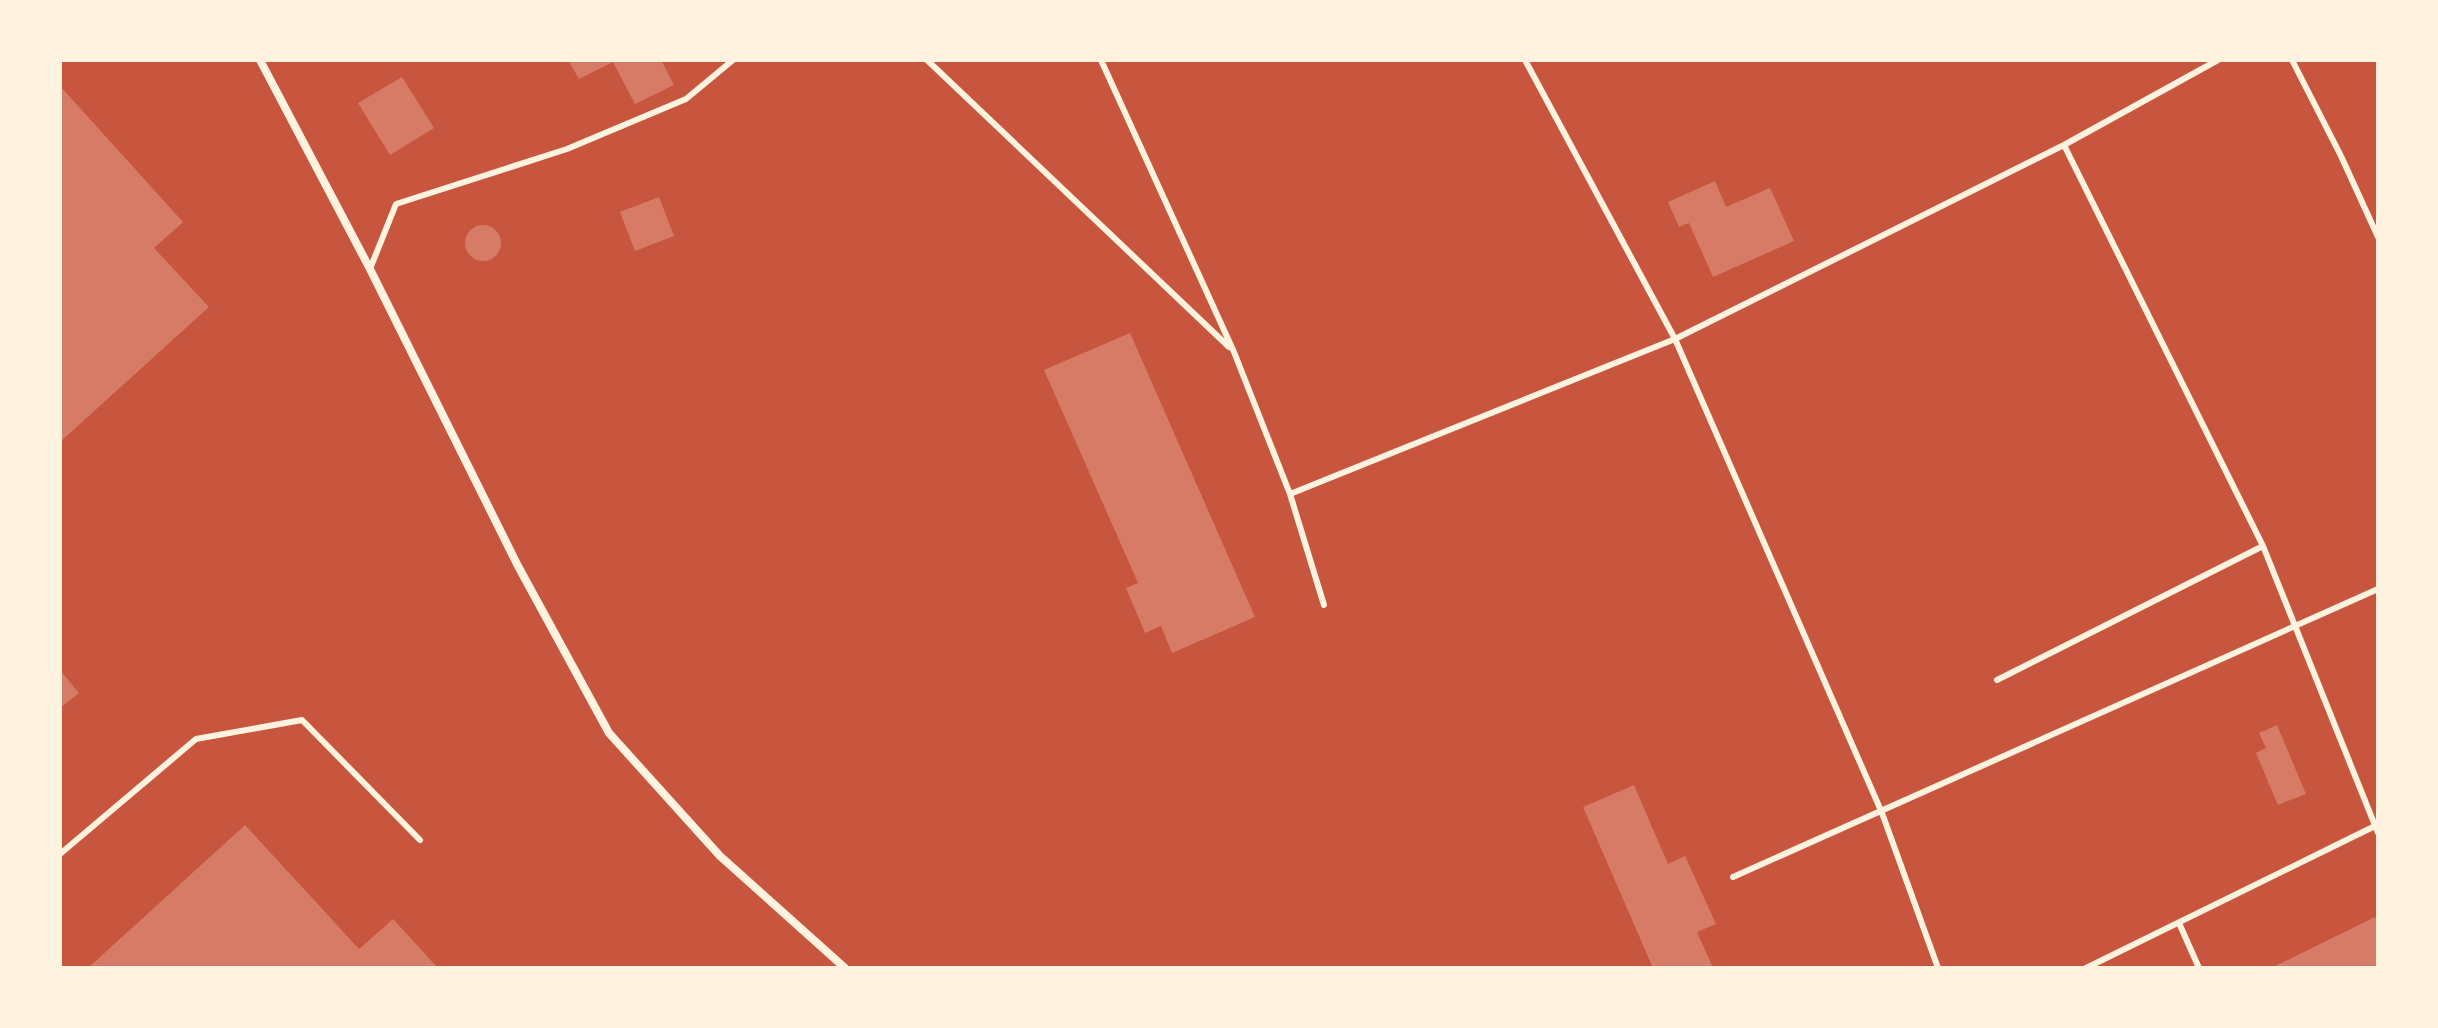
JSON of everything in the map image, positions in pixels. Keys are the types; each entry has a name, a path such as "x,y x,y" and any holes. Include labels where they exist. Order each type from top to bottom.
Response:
{"street":[{"path":"260,60 370,269 518,566 609,733 720,856 845,968"}],"lane":[{"path":"370,269 396,204 567,149 686,99 733,60"},
{"path":"927,60 1234,352"},
{"path":"1101,60 1234,352 1290,494 1324,605"},
{"path":"1525,60 1675,339 1882,813 1938,968"},
{"path":"1290,494 1675,339 2064,145 2218,60"},
{"path":"2292,60 2378,237"},
{"path":"2064,145 2263,546 2376,829 2086,968"},
{"path":"1997,680 2263,546"},
{"path":"1733,877 2378,589"},
{"path":"60,854 196,739 302,720 420,840"},
{"path":"2179,923 2199,968"}],"building":[{"path":"568,60 661,60 674,85 635,104 613,62 579,79"},
{"path":"402,77 434,128 390,155 358,103"},
{"path":"60,86 183,222 154,248 209,307 60,442"},
{"path":"1715,181 1726,207 1770,188 1794,241 1713,277 1689,223 1679,227 1668,202"},
{"path":"659,197 674,236 635,251 620,212"},
{"path":"483,225 496,230 501,243 496,256 483,261 470,256 465,243 470,230"},
{"path":"1130,333 1255,617 1172,653 1161,626 1145,633 1126,588 1138,583 1044,370"},
{"path":"60,670 79,693 60,708"},
{"path":"2277,725 2306,794 2278,805 2256,753 2266,748 2259,733"},
{"path":"1634,785 1668,864 1685,856 1716,924 1697,932 1713,968 1653,968 1583,807"},
{"path":"245,825 359,949 393,919 438,968 88,968"},
{"path":"2375,917 2378,923 2378,967 2271,968"}]}
